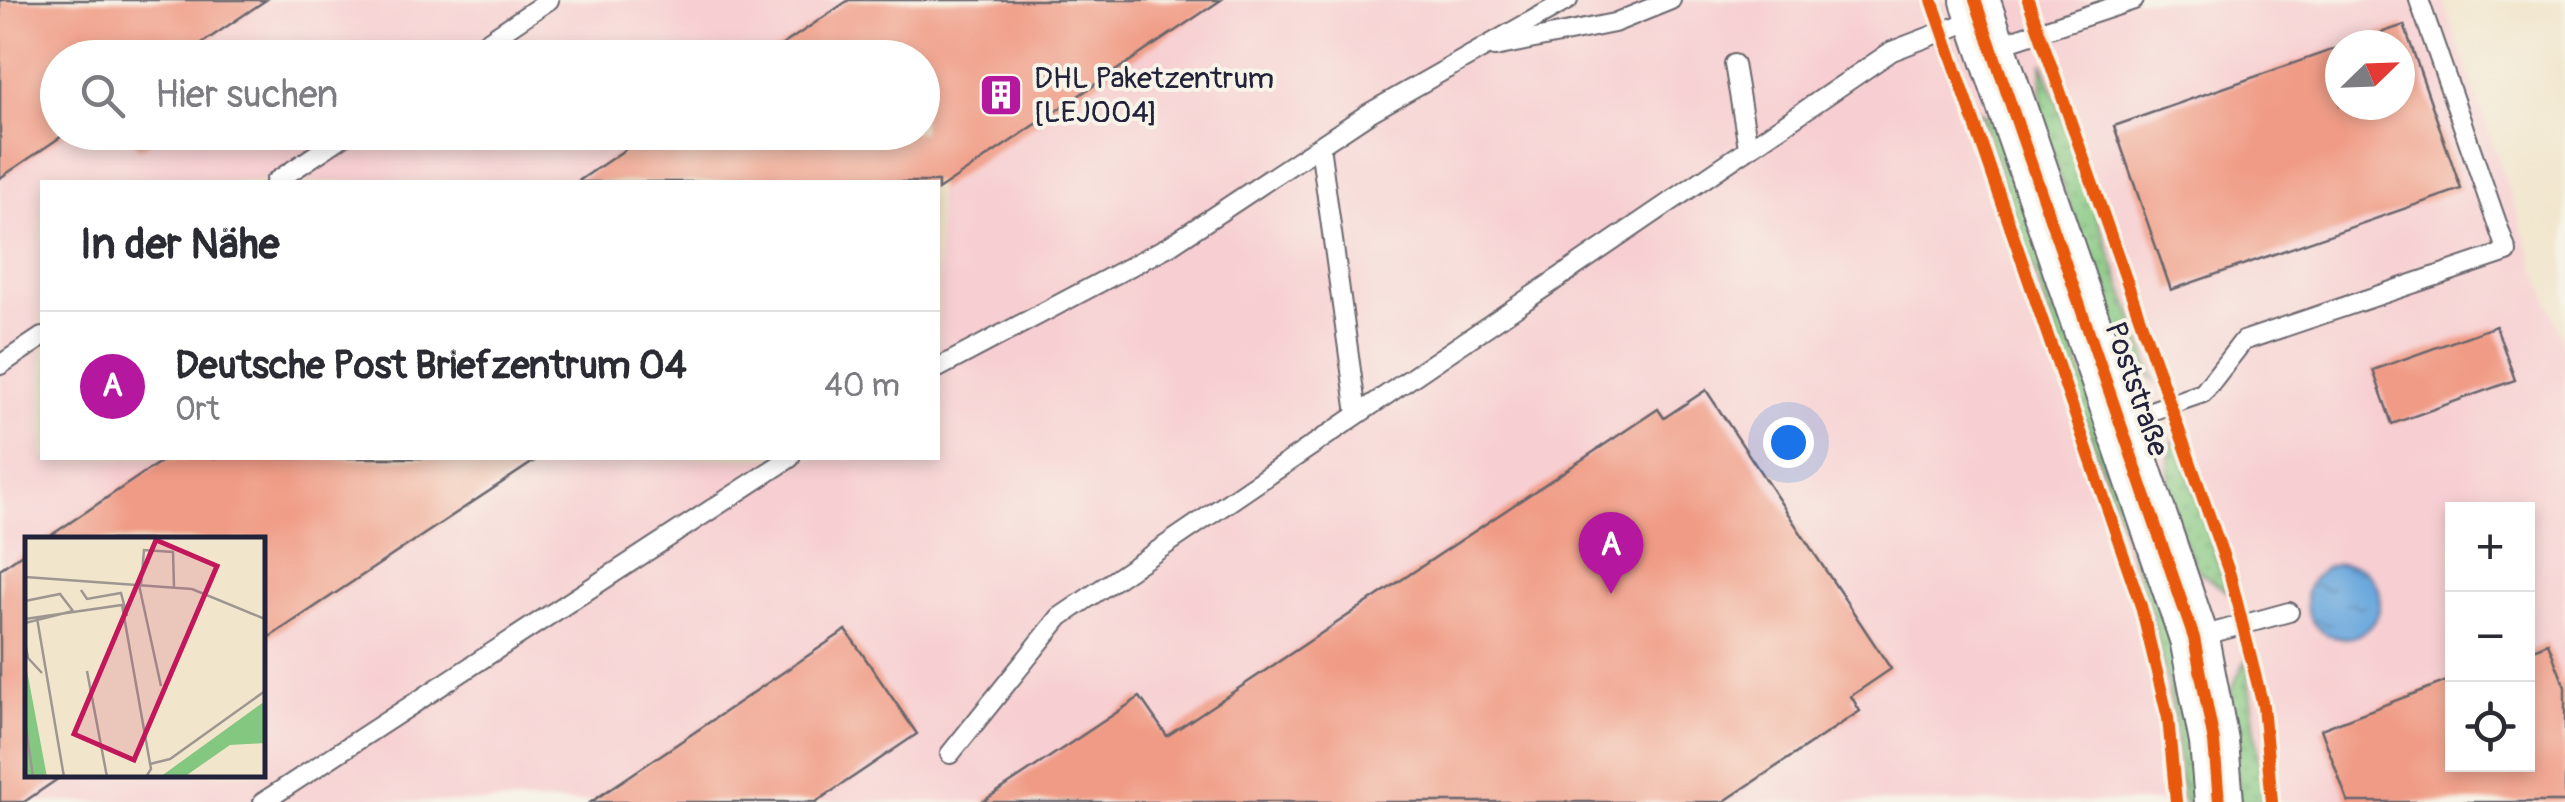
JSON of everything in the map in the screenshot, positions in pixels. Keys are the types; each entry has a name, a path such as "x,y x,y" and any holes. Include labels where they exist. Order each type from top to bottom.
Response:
{"street":[{"name":"Poststraße","path":"1982,22 2194,638 2214,742 2219,802"}],"lane":[{"path":"490,40 549,0"},
{"path":"940,367 1169,246 1320,146 1568,0"},
{"path":"1480,50 1614,23 1671,0"},
{"path":"950,754 1060,616 1892,51 1982,22 2134,0"},
{"path":"2122,421 2203,393 2243,341 2507,252 2419,0"},
{"path":"1734,64 1748,147"},
{"path":"1320,146 1357,414"},
{"path":"278,180 323,150"},
{"path":"0,365 40,338"},
{"path":"263,802 787,460"},
{"path":"2194,638 2289,612"}],"shaded area":[{"path":"0,0 2443,0 2565,350 2565,802 0,802"}],"green space":[{"path":"2043,62 2155,381 2120,350 2040,121"},
{"path":"1979,111 1997,125 2164,612 2187,713 2196,802 2183,802 2174,714 2152,615"},
{"path":"2176,437 2228,592 2199,571 2183,540 2170,484 2169,465"},
{"path":"2246,659 2264,802 2239,802 2227,698"}],"water":[{"path":"2343,564 2369,575 2380,601 2369,627 2343,638 2317,627 2306,601 2317,575"}],"building":[{"path":"0,0 266,0 207,40 40,40 41,150 0,178"},
{"name":"DHL Paketzentrum [LEJ004]","path":"849,0 1221,0 940,189 940,180 580,180 624,150 940,150 940,40 790,40"},
{"path":"2325,52 2325,120 2415,120 2415,57 2461,189 2171,290 2114,126"},
{"path":"2496,326 2515,380 2392,424 2373,370"},
{"path":"1706,390 1891,669 1851,696 1860,711 1723,802 982,802 1140,697 1167,736 1658,409 1664,418"},
{"path":"163,460 536,460 265,640 265,537 48,537"},
{"path":"25,552 25,777 61,777 24,802 0,802 0,569"},
{"path":"846,630 917,734 816,802 591,802"},
{"path":"2548,643 2565,687 2565,802 2348,802 2321,729 2445,682 2445,772 2535,772 2535,648"}],"cycle path":[{"path":"1932,0 2141,606 2168,718 2176,802"},
{"path":"1975,0 2194,638 2214,742 2219,802"},
{"path":"2028,0 2230,575 2263,706 2272,802"}],"place":[{"name":"DHL Paketzentrum [LEJ004]","path":"1001,95"},
{"name":"Deutsche Post Briefzentrum 04","path":"1611,594"}]}
